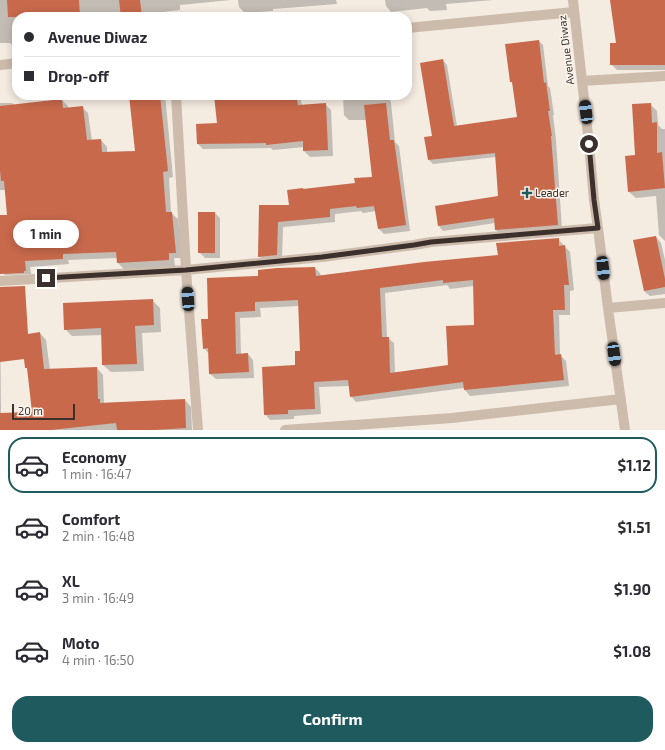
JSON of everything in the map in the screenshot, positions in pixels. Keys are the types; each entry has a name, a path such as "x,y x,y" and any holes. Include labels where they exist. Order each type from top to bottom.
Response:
{"street":[{"name":"Avenue Diwaz","path":"572,0 594,200 625,430"},
{"path":"412,28 574,12"},
{"path":"0,65 12,64"},
{"path":"582,81 665,76"},
{"path":"176,100 186,270 198,430"},
{"path":"0,281 186,270 322,257 431,242 598,228"},
{"path":"608,308 665,303"},
{"path":"285,430 452,418 621,399"}],"building":[{"path":"7,0 79,0 80,12 12,12 12,17 8,17"},
{"path":"119,0 140,0 141,12 120,12"},
{"path":"610,0 665,0 665,65 610,65 610,43 616,43"},
{"path":"539,40 544,83 546,82 550,111 548,111 552,136 558,225 495,230 494,218 438,226 435,206 498,196 495,153 428,160 424,137 432,136 420,63 443,59 454,126 517,117 512,82 510,82 505,44"},
{"path":"62,100 63,108 83,106 87,140 101,139 102,152 135,151 130,100 161,100 168,171 163,172 166,212 172,212 176,253 169,253 169,260 117,263 116,252 63,254 63,259 25,261 26,271 24,271 24,273 0,274 0,215 7,215 4,181 1,181 0,170 0,106"},
{"path":"215,100 297,100 298,105 326,103 328,150 303,151 303,141 266,145 266,143 197,144 196,124 217,123"},
{"path":"386,103 390,140 394,140 406,225 378,229 374,206 357,208 356,206 330,209 330,217 278,222 277,255 258,257 259,205 289,205 287,190 355,183 354,178 372,177 364,105"},
{"path":"651,103 652,123 657,122 657,153 662,152 665,188 628,192 625,156 635,155 632,104"},
{"path":"198,212 215,212 215,253 198,253"},
{"path":"656,236 665,279 665,287 644,291 633,240"},
{"path":"559,238 559,246 565,245 569,285 564,285 565,310 553,310 555,355 561,354 564,380 464,390 463,382 350,397 348,380 314,382 315,409 288,410 288,414 264,415 262,367 295,365 295,351 300,351 298,300 255,302 255,311 235,312 236,354 248,353 249,372 209,374 208,348 203,349 201,319 208,319 207,278 258,276 258,270 315,267 316,276 424,262 498,255 496,243","holes":["443,280 443,283 473,280 474,325 446,326 448,365 390,373 389,337 382,337 380,288"]},
{"path":"25,286 28,334 40,332 44,369 97,367 98,399 100,399 100,403 185,399 186,428 117,430 116,423 51,430 0,430 0,413 32,412 27,368 25,368 24,359 0,362 0,287"},
{"path":"153,299 154,325 135,326 137,364 102,365 101,328 64,330 63,303"}],"place":[{"name":"Leader","path":"527,193"}],"route":[{"path":"46,278 186,270 322,257 431,242 598,228 589,144"}]}
